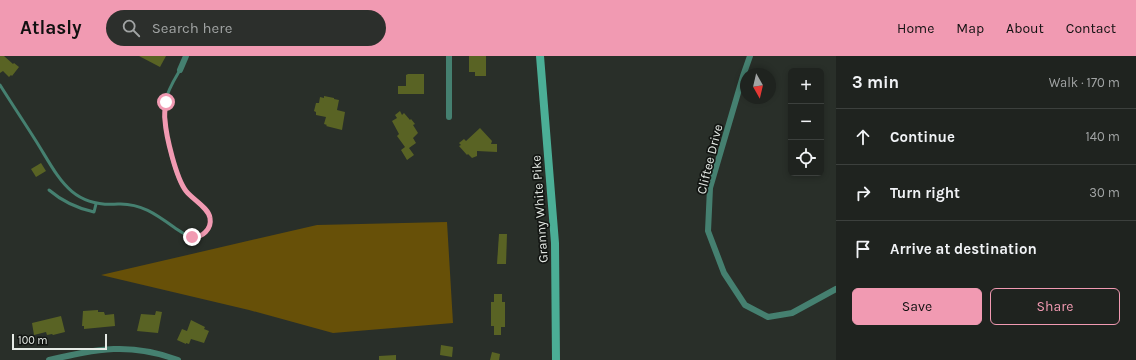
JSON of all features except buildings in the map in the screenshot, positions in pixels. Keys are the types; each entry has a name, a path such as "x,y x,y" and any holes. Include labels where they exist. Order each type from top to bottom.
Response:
{"main road":[{"name":"Granny White Pike","path":"540,56 554,243 556,360"}],"street":[{"path":"180,70 186,56"},
{"path":"449,56 449,117"},
{"name":"Cliftee Drive","path":"750,56 710,188 708,231 724,273 745,305 768,316 792,313 836,289"},
{"path":"49,360 115,348 147,351 178,360"}],"lane":[{"path":"0,85 62,182 75,194 96,204 128,204 140,206 153,212 185,235 192,237 200,236 206,231 210,223 210,216 206,210 188,194 179,180 165,125 165,107 167,97 180,70"},
{"path":"49,190 68,204 82,209 94,212 96,204"}],"shaded area":[{"path":"447,222 453,323 333,333 249,310 101,275 317,225"}],"route":[{"path":"166,102 165,125 178,176 185,190 206,210 210,216 209,226 206,231 200,236 192,237"}]}
